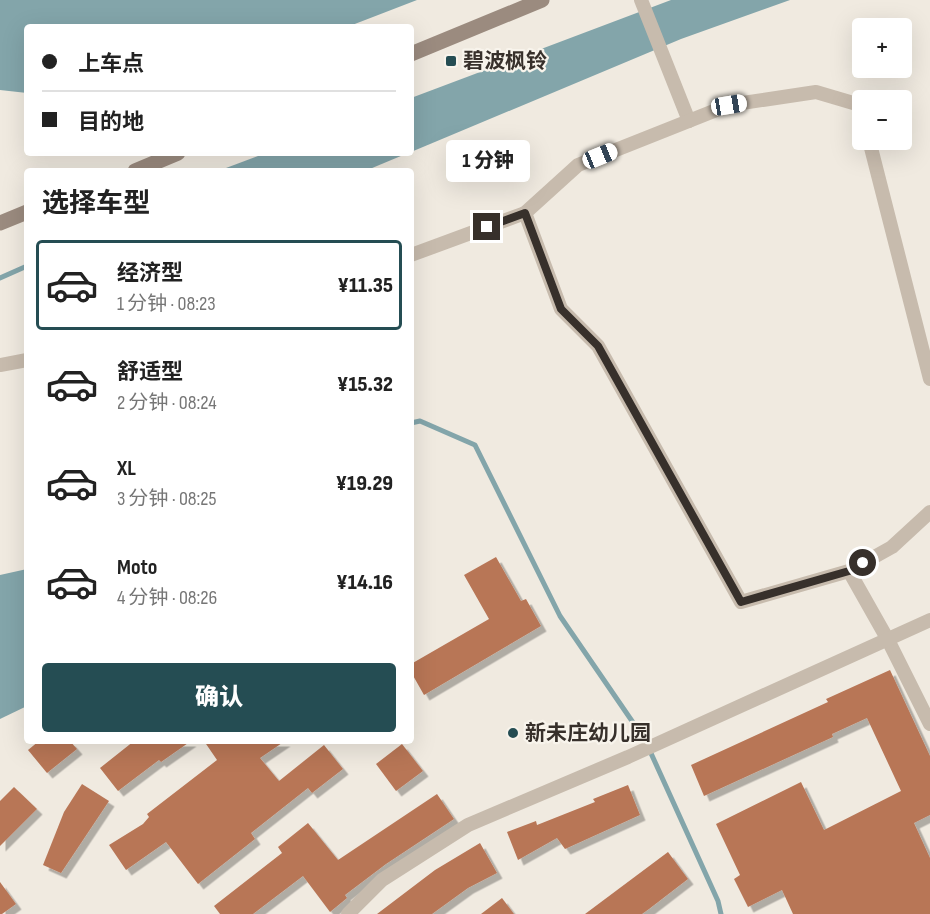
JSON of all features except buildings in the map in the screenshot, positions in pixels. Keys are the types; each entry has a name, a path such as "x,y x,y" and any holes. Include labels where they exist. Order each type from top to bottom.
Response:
{"street":[{"path":"414,53 542,0"},
{"path":"641,2 689,121"},
{"path":"414,254 525,213 578,165 729,105 816,92 852,103"},
{"path":"872,150 930,379"},
{"path":"142,168 171,156"},
{"path":"0,223 24,213"},
{"path":"525,213 561,309 598,346 741,602 849,571 892,547 930,512"},
{"path":"0,365 24,361"},
{"path":"849,571 888,640 930,724"},
{"path":"348,914 382,880 468,825 628,758 930,620"}],"water":[{"path":"0,0 417,0 355,24 24,24 24,93 0,90"},
{"path":"671,0 790,0 681,39 414,151 414,97"},
{"path":"258,156 401,156 372,168 226,168"},
{"path":"24,570 24,707 0,719 0,575"}],"waterway":[{"path":"0,278 24,267"},
{"path":"414,422 420,421 475,445 560,616 645,740 718,901 721,914"}],"place":[{"name":"碧波枫铃","path":"451,61"},
{"name":"新未庄幼儿园","path":"513,733"}],"route":[{"path":"487,227 525,213 561,309 598,346 672,483 741,602 849,571 863,563"}]}
